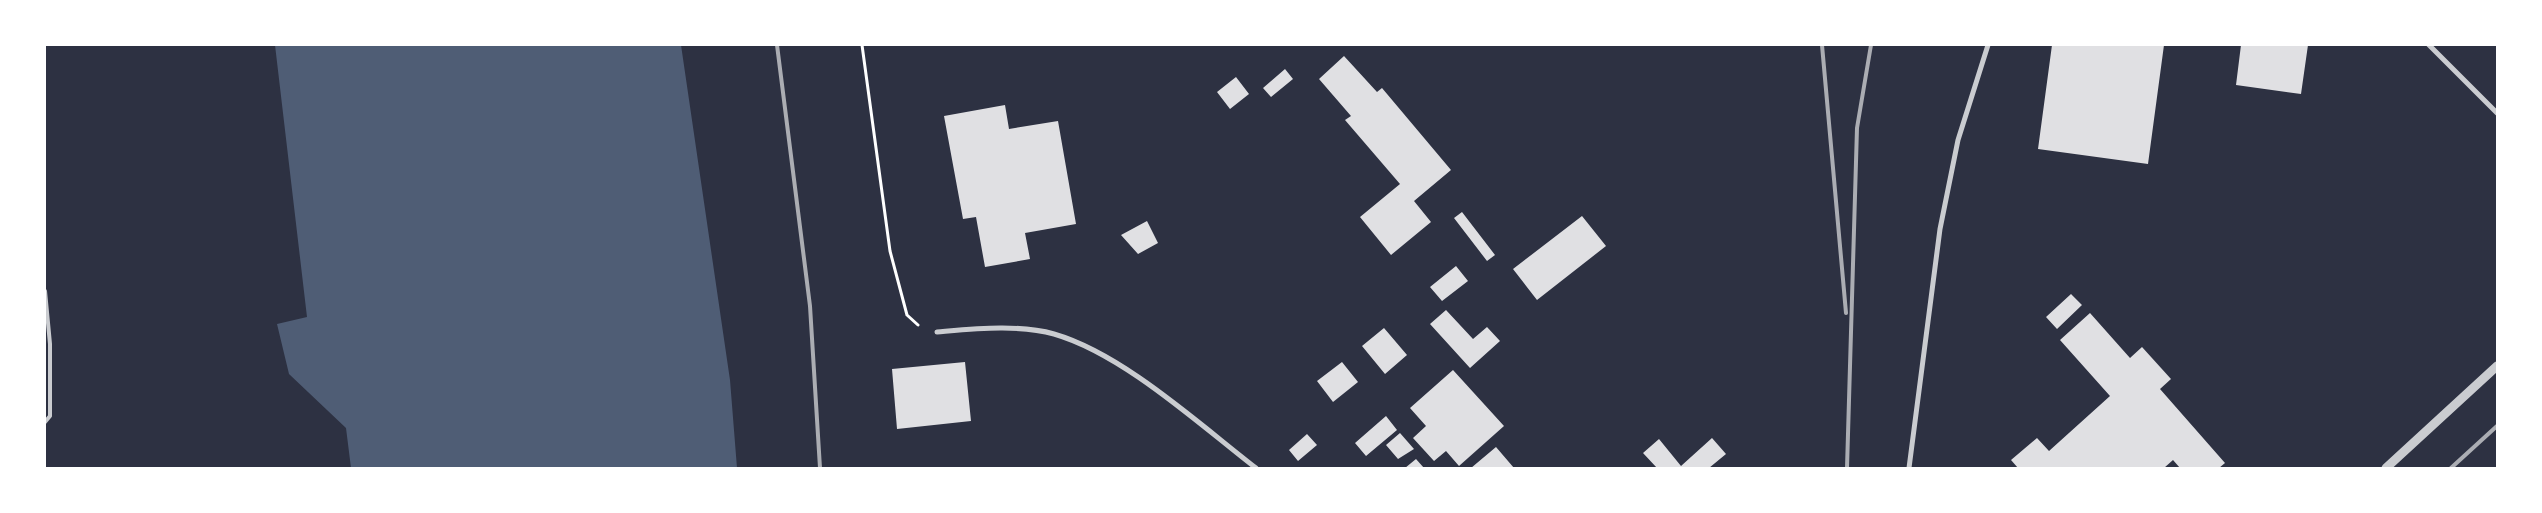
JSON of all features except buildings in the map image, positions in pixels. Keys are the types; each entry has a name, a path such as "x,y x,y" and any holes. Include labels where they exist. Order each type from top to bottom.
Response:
{"street":[{"path":"1909,468 1940,229 1958,140 1988,45"},
{"path":"2429,45 2497,113"},
{"path":"937,332 996,328 1054,334 1097,353 1142,379 1256,468"},
{"path":"2386,468 2497,366"}],"lane":[{"path":"45,291 50,371 50,416 45,422"}],"path":[{"path":"862,45 890,251 907,315 919,326 937,332"}],"water":[{"path":"275,45 681,45 730,380 737,468 351,468 346,428 289,374 277,324 307,317"}],"railway":[{"path":"777,45 810,306 820,468"},
{"path":"1822,45 1846,313"},
{"path":"1847,468 1857,128 1871,45"},
{"path":"2451,468 2497,426"}]}
